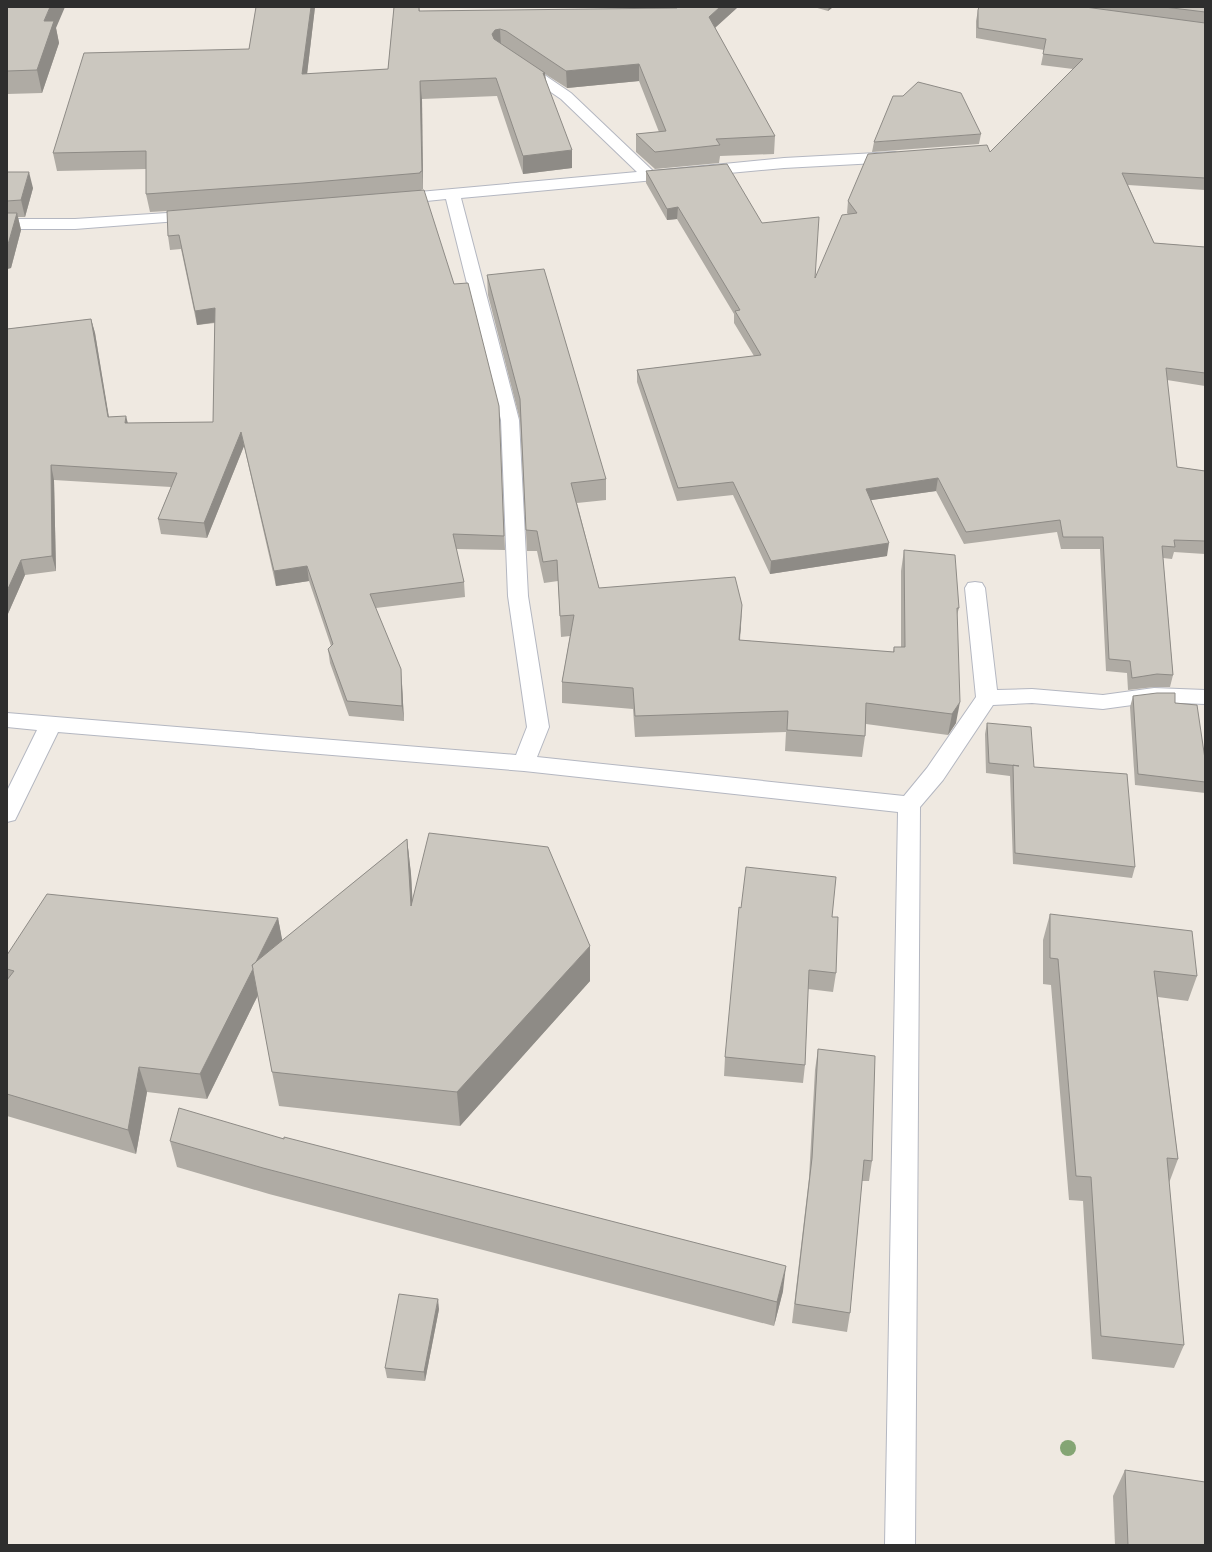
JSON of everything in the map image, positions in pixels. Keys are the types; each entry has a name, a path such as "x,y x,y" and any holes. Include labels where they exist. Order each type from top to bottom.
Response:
{"street":[{"path":"508,57 566,96 650,176"},
{"path":"382,200 784,163 913,155"},
{"path":"452,194 510,420 518,596 538,727 524,763"},
{"path":"7,224 75,224 156,220 210,215"},
{"path":"900,1545 909,805 934,774 987,698 975,588"},
{"path":"987,698 1032,696 1103,702 1154,695 1205,697"},
{"path":"7,720 524,763 909,805"},
{"path":"7,814 51,724"}],"building":[{"path":"7,7 50,7 44,21 54,21 37,70 7,71"},
{"path":"256,7 311,7 302,74 388,69 394,7 419,7 419,11 720,7 709,17 775,136 716,139 720,145 655,152 636,134 666,131 639,64 566,71 506,31 500,29 495,30 492,34 494,39 545,73 543,73 572,150 523,156 496,78 420,81 422,171 420,173 146,194 146,151 53,153 84,53 249,49"},
{"path":"979,7 1085,7 1205,23 1205,178 1122,173 1154,243 1205,247 1205,373 1166,368 1177,467 1205,471 1205,541 1174,540 1175,547 1162,546 1173,675 1157,674 1132,678 1130,661 1109,659 1103,537 1063,537 1060,520 966,532 938,478 866,489 889,543 771,561 733,482 678,488 637,370 761,355 735,311 740,310 678,207 667,209 646,171 727,164 762,223 819,217 815,278 842,215 857,213 848,201 868,154 987,145 990,152 1083,59 1043,54 1046,39 978,28"},
{"path":"1164,7 1205,7 1205,12"},
{"path":"918,82 961,93 981,134 874,142 893,96 903,96"},
{"path":"7,172 29,172 21,200 7,201"},
{"path":"424,190 454,284 468,283 499,406 504,536 453,534 464,582 370,594 401,669 402,706 347,701 328,649 333,644 307,566 274,571 241,432 204,523 158,519 177,473 51,465 52,556 21,560 7,591 7,329 91,319 108,417 126,416 125,423 213,422 215,308 195,311 179,235 168,236 167,211"},
{"path":"7,213 17,213 7,248"},
{"path":"544,269 606,479 571,483 599,588 735,577 742,605 739,640 894,652 894,647 905,647 904,550 955,555 959,608 957,608 960,702 952,714 866,703 865,736 787,730 788,711 635,716 633,688 562,682 574,615 560,616 557,560 543,562 537,531 526,530 520,399 487,275"},
{"path":"1157,693 1175,693 1175,703 1197,705 1205,759 1205,782 1138,774 1133,696"},
{"path":"987,723 1031,727 1034,767 1127,774 1135,867 1015,853 1013,765 989,763"},
{"path":"429,833 548,847 590,946 457,1092 272,1072 252,965 407,839 411,906"},
{"path":"746,867 836,877 832,917 838,917 836,973 809,970 805,1065 725,1057 739,907 741,908"},
{"path":"47,894 278,918 256,962 252,965 253,969 200,1074 139,1067 128,1130 7,1094 7,980 14,971 7,969 7,955"},
{"path":"1050,914 1192,931 1197,976 1154,971 1178,1159 1167,1158 1184,1345 1101,1336 1091,1177 1076,1176 1058,959 1050,958"},
{"path":"818,1049 875,1056 872,1161 864,1160 850,1313 795,1304 812,1158"},
{"path":"179,1108 284,1139 284,1137 786,1266 777,1302 263,1168 170,1141"},
{"path":"399,1294 438,1299 424,1372 385,1368"},
{"path":"1125,1470 1205,1482 1205,1545 1128,1545"}]}
